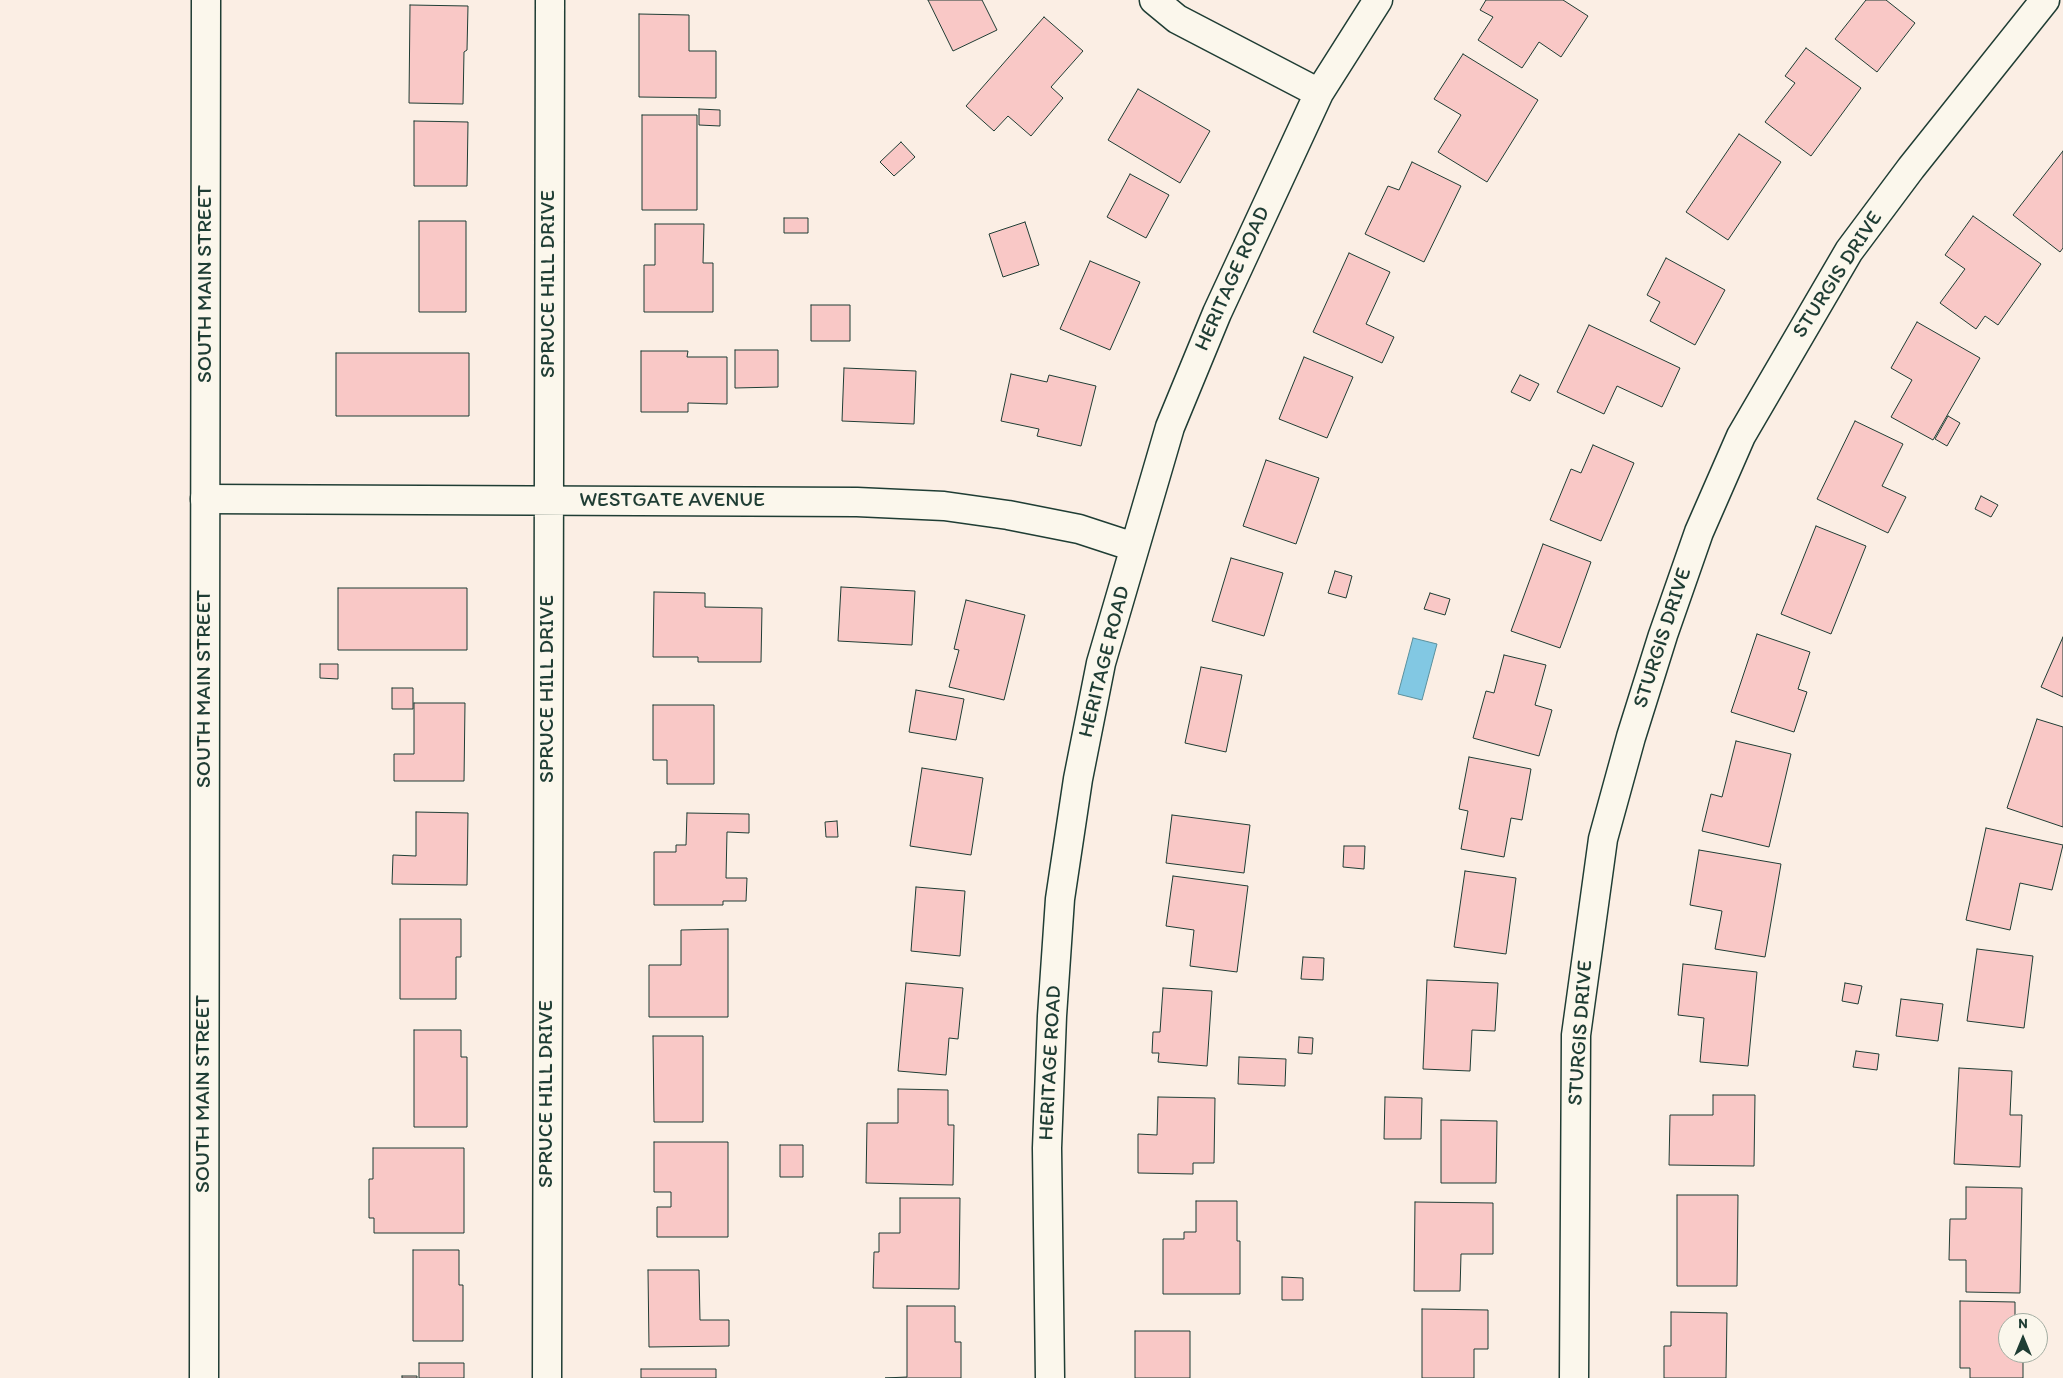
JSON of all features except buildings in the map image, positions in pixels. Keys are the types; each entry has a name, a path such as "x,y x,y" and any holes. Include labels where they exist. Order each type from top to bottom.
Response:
{"street":[{"name":"SOUTH MAIN STREET","path":"204,1378 206,0"},
{"name":"SPRUCE HILL DRIVE","path":"547,1378 550,0"},
{"path":"1154,0 1177,19 1319,93"},
{"name":"HERITAGE ROAD","path":"1050,1378 1047,1148 1052,1016 1060,899 1078,779 1101,663 1170,427 1224,296 1319,93 1378,0"},
{"name":"STURGIS DRIVE","path":"1574,1378 1576,1035 1603,839 1631,737 1663,635 1699,532 1741,436 1849,251 1911,168 2046,0"},
{"name":"WESTGATE AVENUE","path":"205,499 857,502 944,506 1008,515 1079,529 1134,547"}],"water":[{"path":"1413,638 1437,644 1422,700 1398,694"}]}
